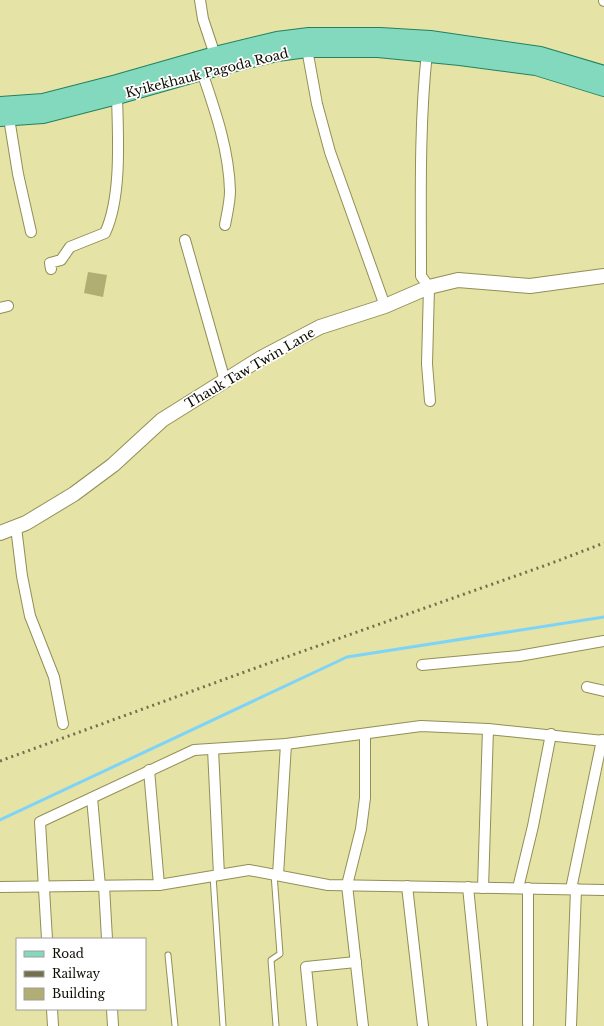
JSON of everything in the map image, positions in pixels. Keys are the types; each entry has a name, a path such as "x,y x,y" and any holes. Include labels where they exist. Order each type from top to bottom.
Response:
{"main road":[{"name":"Kyikekhauk Pagoda Road","path":"0,105 43,102 215,55 277,40 309,36 380,36 430,39 540,54 604,74"},
{"name":"Kyikekhauk Pagoda Road","path":"5,118 43,115 277,53 307,49 378,49 427,52 536,68 604,88"}],"street":[{"path":"200,0 203,19 215,55"},
{"path":"307,49 318,104 330,152 385,306"},
{"path":"427,52 420,144 421,276 429,287 427,364 430,401"},
{"path":"202,72 220,125 227,168 230,192 225,225"},
{"path":"51,269 50,263 61,260 70,247 104,233 109,223 114,198 119,148 118,96"},
{"path":"5,118 31,232"},
{"path":"185,240 225,381"},
{"name":"Thauk Taw Twin Lane","path":"0,534 26,523 74,494 113,465 162,420 261,358 320,327 385,306 429,287 458,280 530,286 604,276"},
{"path":"16,527 22,576 30,616 54,677 63,724"},
{"path":"422,665 519,656 604,641"},
{"path":"587,687 604,690"},
{"path":"47,938 40,822 194,750 213,750 286,744 421,726 551,734 603,741 573,889 571,1026"},
{"path":"483,888 488,729"},
{"path":"363,1026 347,885 361,829 364,798 365,734"},
{"path":"528,1024 523,888 533,826 551,734"},
{"path":"276,875 286,744"},
{"path":"213,750 216,876"},
{"path":"149,770 159,885"},
{"path":"92,798 107,938"},
{"path":"0,887 159,885 249,870 328,885 604,890"},
{"path":"407,886 423,1026"},
{"path":"468,887 482,1026"},
{"path":"312,1026 306,967 356,962"},
{"path":"52,1010 53,1026"},
{"path":"112,1010 113,1026"}],"lane":[{"path":"276,875 280,954 271,960 276,1026"},
{"path":"216,876 223,1026"},
{"path":"168,955 174,1026"}],"building":[{"path":"88,272 107,275 103,297 84,293"}],"waterway":[{"path":"0,820 347,657 604,617"}],"railway":[{"path":"0,761 604,543"}]}
